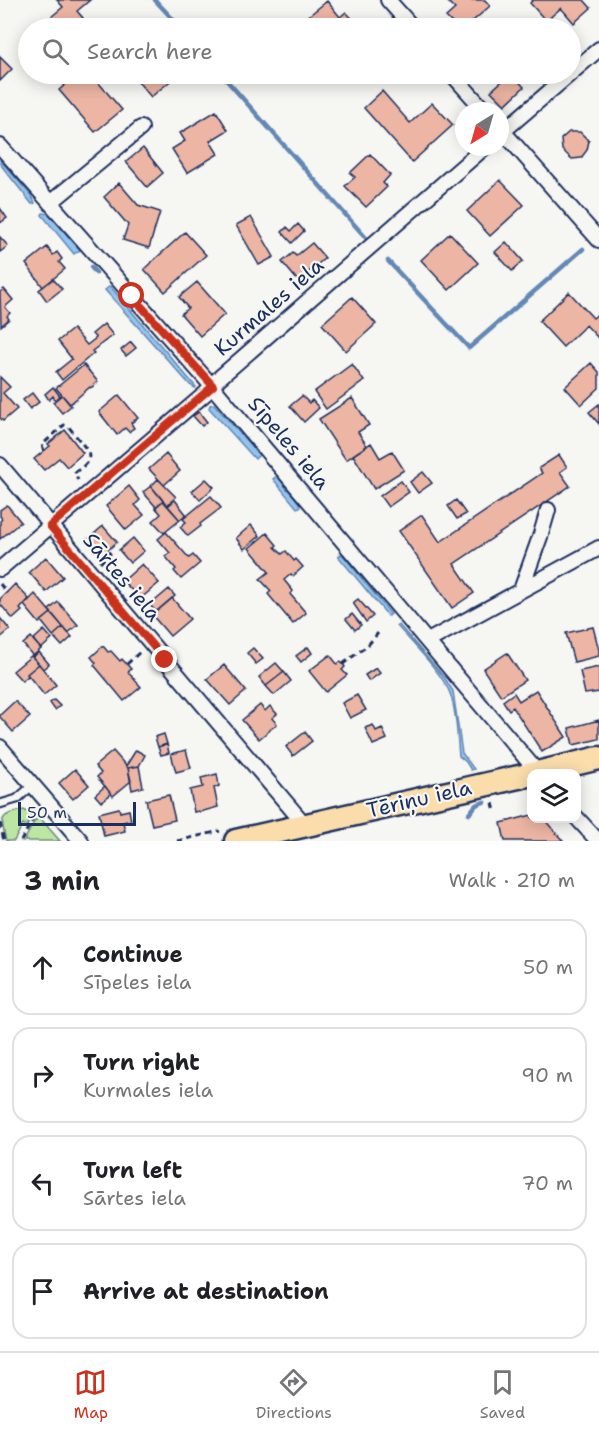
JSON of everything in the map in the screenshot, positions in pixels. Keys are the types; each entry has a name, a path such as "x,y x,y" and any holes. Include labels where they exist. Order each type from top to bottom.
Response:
{"main road":[{"name":"Tēriņu iela","path":"552,769 599,758"},
{"name":"Tēriņu iela","path":"236,841 527,775"}],"street":[{"path":"388,0 404,18"},
{"path":"581,64 599,49"},
{"path":"461,84 477,102"},
{"path":"509,124 557,84"},
{"path":"50,203 141,128"},
{"path":"509,140 599,240"},
{"name":"Sīpeles iela","path":"0,146 213,386 428,641 532,769"},
{"name":"Kurmales iela","path":"0,569 197,401 218,379 474,156"},
{"name":"Sārtes iela","path":"0,465 305,825"},
{"path":"521,590 542,534 548,510"},
{"path":"428,641 599,548"},
{"path":"0,747 81,841"},
{"path":"581,822 598,841"}],"lane":[{"path":"0,804 17,799 33,785"}],"path":[{"path":"44,451 42,445 64,425 68,426 90,454 88,461 74,473 78,480"},
{"path":"0,584 7,593"},
{"path":"343,664 368,645 378,633"},
{"path":"127,664 150,643"},
{"path":"21,841 38,812 44,819"},
{"path":"0,823 4,841"}],"green space":[{"path":"24,810 31,816 27,826 23,824 14,841 6,841 4,818"},
{"path":"37,819 41,819 60,841 24,841"}],"water":[{"path":"0,160 30,194 35,203 32,204 0,164"},
{"path":"43,213 49,214 80,250 74,254 42,215"},
{"path":"110,286 196,387 195,388 105,290"},
{"path":"214,404 259,455 255,459 209,408"},
{"path":"277,476 301,505 300,507 297,508 273,479"},
{"path":"342,554 391,614 388,616 338,556"},
{"path":"399,625 444,677 453,691 462,753 474,769 471,770 459,756 454,711 447,688 427,660 397,626"}],"building":[{"path":"57,0 90,0 77,11 83,18 52,18 63,7"},
{"path":"446,0 485,0 490,6 476,18 446,17 455,9"},
{"path":"533,0 584,0 591,8 580,18 570,18 561,8 549,18 543,18 530,3"},
{"path":"327,1 340,17 346,12 352,18 306,18"},
{"path":"0,57 12,69 0,81"},
{"path":"66,84 100,84 122,110 95,132 59,90"},
{"path":"140,84 167,84 151,97"},
{"path":"499,84 521,84 524,87 508,102 502,102 491,91"},
{"path":"382,91 410,123 432,103 453,125 412,162 364,108"},
{"path":"216,111 228,130 210,141 218,154 187,173 172,149 185,141 180,133"},
{"path":"569,132 580,132 589,141 587,150 581,158 572,159 562,150 561,139"},
{"path":"143,148 163,173 147,187 126,162"},
{"path":"370,154 390,175 383,183 387,187 366,207 345,186 355,177 350,173"},
{"path":"500,180 524,205 490,236 467,211"},
{"path":"119,183 138,205 160,212 149,248 123,240 128,225 104,197"},
{"path":"0,208 7,218 0,223"},
{"path":"251,217 274,257 259,265 236,225"},
{"path":"298,224 304,231 292,243 282,232 287,227 291,231"},
{"path":"185,232 206,255 165,292 144,269"},
{"path":"450,233 478,263 449,290 421,260"},
{"path":"0,237 8,246 0,252"},
{"path":"506,242 523,261 512,271 495,252"},
{"path":"312,243 325,258 298,281 282,262 293,253 296,256"},
{"path":"47,247 53,255 57,252 62,259 59,262 65,269 43,287 26,264"},
{"path":"53,279 62,289 47,301 39,290"},
{"path":"197,282 225,314 200,336 181,314 188,308 179,297"},
{"path":"4,289 13,300 5,307 10,313 7,316 9,319 1,326 0,292"},
{"path":"569,292 593,318 599,313 599,339 586,325 563,347 539,321"},
{"path":"352,297 376,324 346,351 322,324"},
{"path":"104,324 113,335 92,351 94,353 62,380 56,372 72,359 58,341 73,329 87,345 96,338 92,334"},
{"path":"131,342 136,348 126,356 121,350"},
{"path":"591,363 599,372 599,388 581,405 565,387"},
{"path":"352,364 364,381 326,409 314,392"},
{"path":"84,365 98,382 70,404 56,388"},
{"path":"0,377 10,387 3,393 17,409 3,421 0,418"},
{"path":"53,387 60,396 55,400 53,396 49,400 45,394"},
{"path":"32,393 39,402 30,409 23,400"},
{"path":"62,395 71,406 62,413 53,402"},
{"path":"119,395 138,418 131,423 134,428 129,432 125,428 117,435 99,412"},
{"path":"302,396 309,403 312,400 319,408 304,422 290,406"},
{"path":"352,398 369,425 358,432 367,446 346,460 319,419"},
{"path":"599,404 599,424 589,412"},
{"path":"199,412 207,422 202,426 193,416"},
{"path":"65,430 83,453 67,467 59,458 44,470 34,459"},
{"path":"371,443 380,458 392,451 404,470 374,489 353,455"},
{"path":"166,454 180,471 164,485 149,469"},
{"path":"559,455 567,467 560,472 570,486 454,564 474,593 452,608 399,531 422,515 440,542 542,473 539,468"},
{"path":"423,472 432,483 418,493 410,482"},
{"path":"158,479 176,497 167,505 151,486"},
{"path":"206,479 214,487 200,500 192,491"},
{"path":"401,481 409,492 388,507 380,496"},
{"path":"129,486 140,500 135,505 144,515 126,530 106,506"},
{"path":"151,486 163,501 156,507 143,492"},
{"path":"211,496 221,508 188,536 180,527 186,522 183,519"},
{"path":"175,500 186,514 180,520 168,506"},
{"path":"456,500 466,514 457,519 448,506"},
{"path":"163,501 180,520 164,533 153,521 161,514 155,507"},
{"path":"7,505 21,522 0,539 2,519 0,510"},
{"path":"251,525 260,536 244,549 236,538"},
{"path":"103,526 117,542 101,556 87,540"},
{"path":"166,532 189,558 193,555 200,563 181,579 165,556 170,553 158,539"},
{"path":"267,533 282,554 286,551 303,567 284,580 293,591 290,594 306,613 293,624 268,594 271,591 260,579 269,572 249,548"},
{"path":"133,538 144,551 130,563 119,550"},
{"path":"46,557 63,577 46,592 29,572"},
{"path":"142,564 159,583 140,599 123,581"},
{"path":"15,584 29,599 20,609 22,611 13,619 0,604 0,599"},
{"path":"169,589 175,596 156,612 150,605"},
{"path":"35,594 51,613 39,623 24,605"},
{"path":"172,598 190,619 170,636 152,615"},
{"path":"358,599 373,616 366,622 353,603"},
{"path":"58,602 78,625 68,633 49,610"},
{"path":"51,613 63,627 53,636 41,621"},
{"path":"352,614 361,625 355,630 346,619"},
{"path":"0,618 10,630 0,638"},
{"path":"63,627 72,637 62,646 53,636"},
{"path":"593,627 599,656 574,662 566,633"},
{"path":"44,630 52,639 41,649 33,640"},
{"path":"31,637 41,649 33,656 23,644"},
{"path":"103,646 120,661 122,659 131,669 128,672 141,687 124,701 94,665 96,663 91,657"},
{"path":"308,647 312,653 301,662 296,656"},
{"path":"253,648 263,659 256,664 247,653"},
{"path":"39,652 49,664 43,669 33,657"},
{"path":"507,653 525,680 501,696 483,669"},
{"path":"330,655 337,664 340,662 343,664 345,667 342,670 347,675 326,692 309,671"},
{"path":"31,656 39,664 22,681 13,671"},
{"path":"276,663 284,672 266,686 259,677"},
{"path":"39,664 56,685 44,695 27,674"},
{"path":"224,665 246,691 230,705 207,679"},
{"path":"599,667 599,692 585,694 580,671"},
{"path":"376,668 380,673 369,681 365,675"},
{"path":"284,672 291,681 274,695 266,686"},
{"path":"536,690 566,737 542,752 513,707 509,710 503,701 514,693 519,701"},
{"path":"357,695 366,710 350,718 342,703"},
{"path":"54,700 60,706 55,710 50,703"},
{"path":"15,701 30,717 13,732 0,715"},
{"path":"260,705 265,711 270,706 277,714 272,718 277,724 259,739 242,720"},
{"path":"599,720 599,739 573,745 569,728"},
{"path":"373,725 376,731 382,728 387,739 373,745 365,728"},
{"path":"305,732 312,741 293,756 286,747"},
{"path":"164,734 167,744 158,747 155,737"},
{"path":"167,744 169,753 161,755 158,747"},
{"path":"136,750 145,755 139,766 128,768 126,766"},
{"path":"186,750 191,768 176,772 171,754"},
{"path":"113,751 128,768 131,781 113,796 97,777 101,773 95,766"},
{"path":"139,766 143,787 132,790 128,768"},
{"path":"75,769 89,785 73,799 59,783"},
{"path":"217,774 219,786 214,788 218,807 194,812 190,790 203,787 201,778"},
{"path":"105,786 111,794 101,802 95,795"},
{"path":"169,795 175,820 152,825 146,800"},
{"path":"119,808 120,812 129,810 131,820 123,822 125,831 104,836 99,813"},
{"path":"527,816 527,823 547,823 563,841 505,841 501,823"}],"waterway":[{"path":"155,0 172,18"},
{"path":"230,84 367,239"},
{"path":"388,261 469,348 583,249"},
{"path":"91,267 96,273"},
{"path":"469,814 476,805 484,802"}],"route":[{"path":"132,296 213,386 50,526 165,660"}]}
